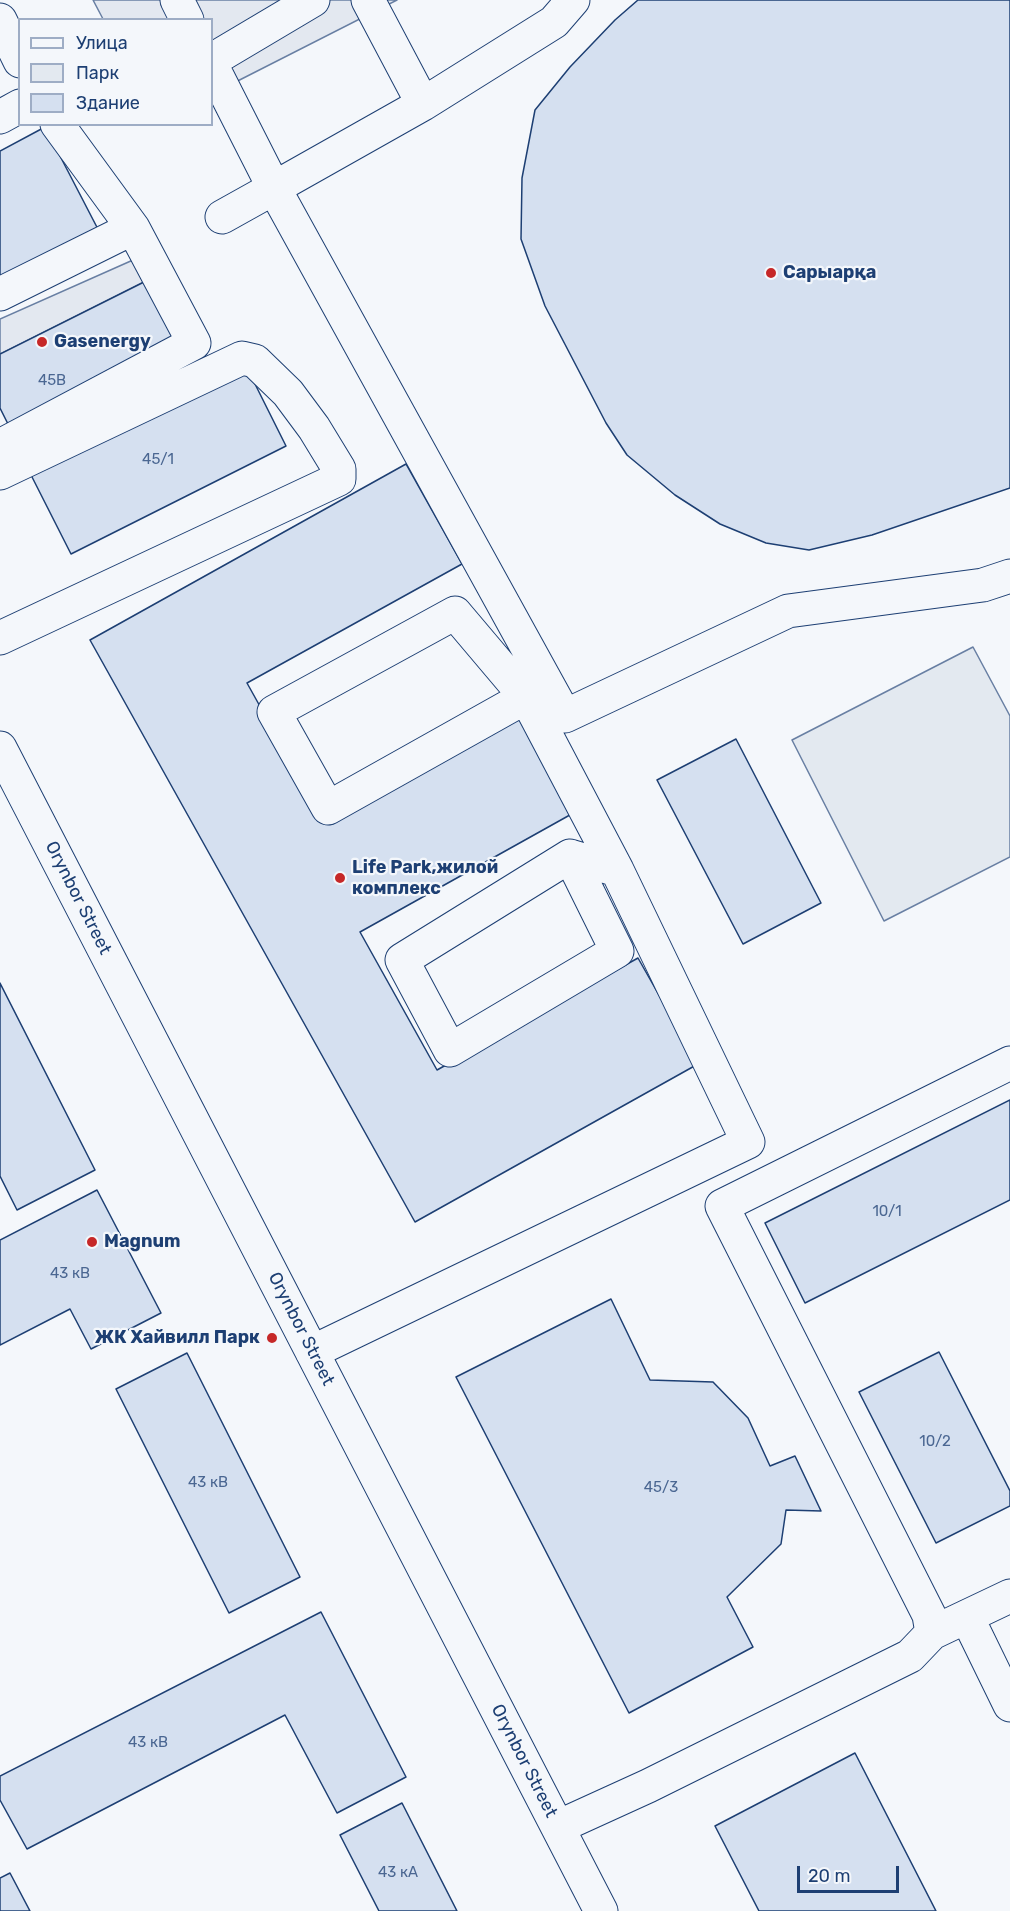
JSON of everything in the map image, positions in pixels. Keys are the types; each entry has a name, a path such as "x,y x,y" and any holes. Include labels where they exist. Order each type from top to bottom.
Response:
{"street":[{"path":"177,0 187,18"},
{"path":"213,59 313,0"},
{"path":"368,0 423,104"},
{"path":"222,217 423,104 554,22 573,0"},
{"path":"0,20 18,57"},
{"path":"213,68 274,188 565,716 788,612 983,585 1010,576"},
{"path":"0,117 18,107"},
{"path":"0,446 194,343 133,228 58,126"},
{"path":"0,294 133,228"},
{"path":"0,472 242,358 255,361 288,393 314,428 339,469 339,479 0,638"},
{"path":"312,1352 748,1142 617,870 526,697 455,613 274,712 328,808 526,697"},
{"name":"Orynbor Street","path":"0,748 601,1911"},
{"path":"570,856 618,951 450,1050 402,960 570,856 617,870"},
{"path":"932,1634 929,1615 722,1206 1010,1063"},
{"path":"558,1827 648,1786 910,1656 932,1634 1010,1596"},
{"path":"967,1617 1010,1705"}],"green space":[{"path":"973,647 1010,716 1010,857 884,921 792,740"}],"shaded area":[{"path":"93,0 397,0 213,93 213,18 102,18"},
{"path":"133,260 146,281 0,354 0,319"}],"building":[{"name":"Сарыарқа","path":"638,0 1010,0 1010,488 872,535 809,550 766,543 720,524 675,495 627,455 606,423 545,306 521,239 522,178 535,110 570,67 615,20"},
{"path":"45,127 101,235 0,288 0,151"},
{"path":"146,281 178,344 10,428 0,408 0,354"},
{"path":"246,366 286,446 71,554 31,475"},
{"name":"Life Park,жилой комплекс","path":"406,464 462,564 247,683 325,823 522,713 577,811 360,932 437,1070 638,958 698,1064 415,1222 90,640"},
{"path":"736,739 821,903 743,944 657,780"},
{"path":"0,983 95,1170 17,1210 0,1176"},
{"path":"1010,1100 1010,1200 805,1303 765,1223"},
{"path":"97,1190 161,1313 91,1349 70,1309 0,1345 0,1240"},
{"path":"611,1299 650,1380 713,1382 748,1418 770,1466 795,1456 821,1511 786,1510 781,1544 727,1597 753,1647 629,1713 456,1377"},
{"path":"939,1352 1010,1491 1010,1506 936,1543 859,1392"},
{"path":"187,1353 300,1577 229,1613 116,1389"},
{"path":"321,1612 406,1777 337,1813 285,1715 27,1849 0,1800 0,1776"},
{"path":"855,1753 936,1911 759,1911 715,1826"},
{"path":"402,1803 457,1911 379,1911 340,1835"},
{"path":"10,1873 30,1911 0,1911 0,1878"}],"place":[{"name":"Сарыарқа","path":"771,273"},
{"name":"Gasenergy","path":"42,342"},
{"name":"Life Park,жилой комплекс","path":"340,878"},
{"name":"Magnum","path":"92,1242"},
{"name":"ЖК Хайвилл Парк","path":"272,1338"}]}
